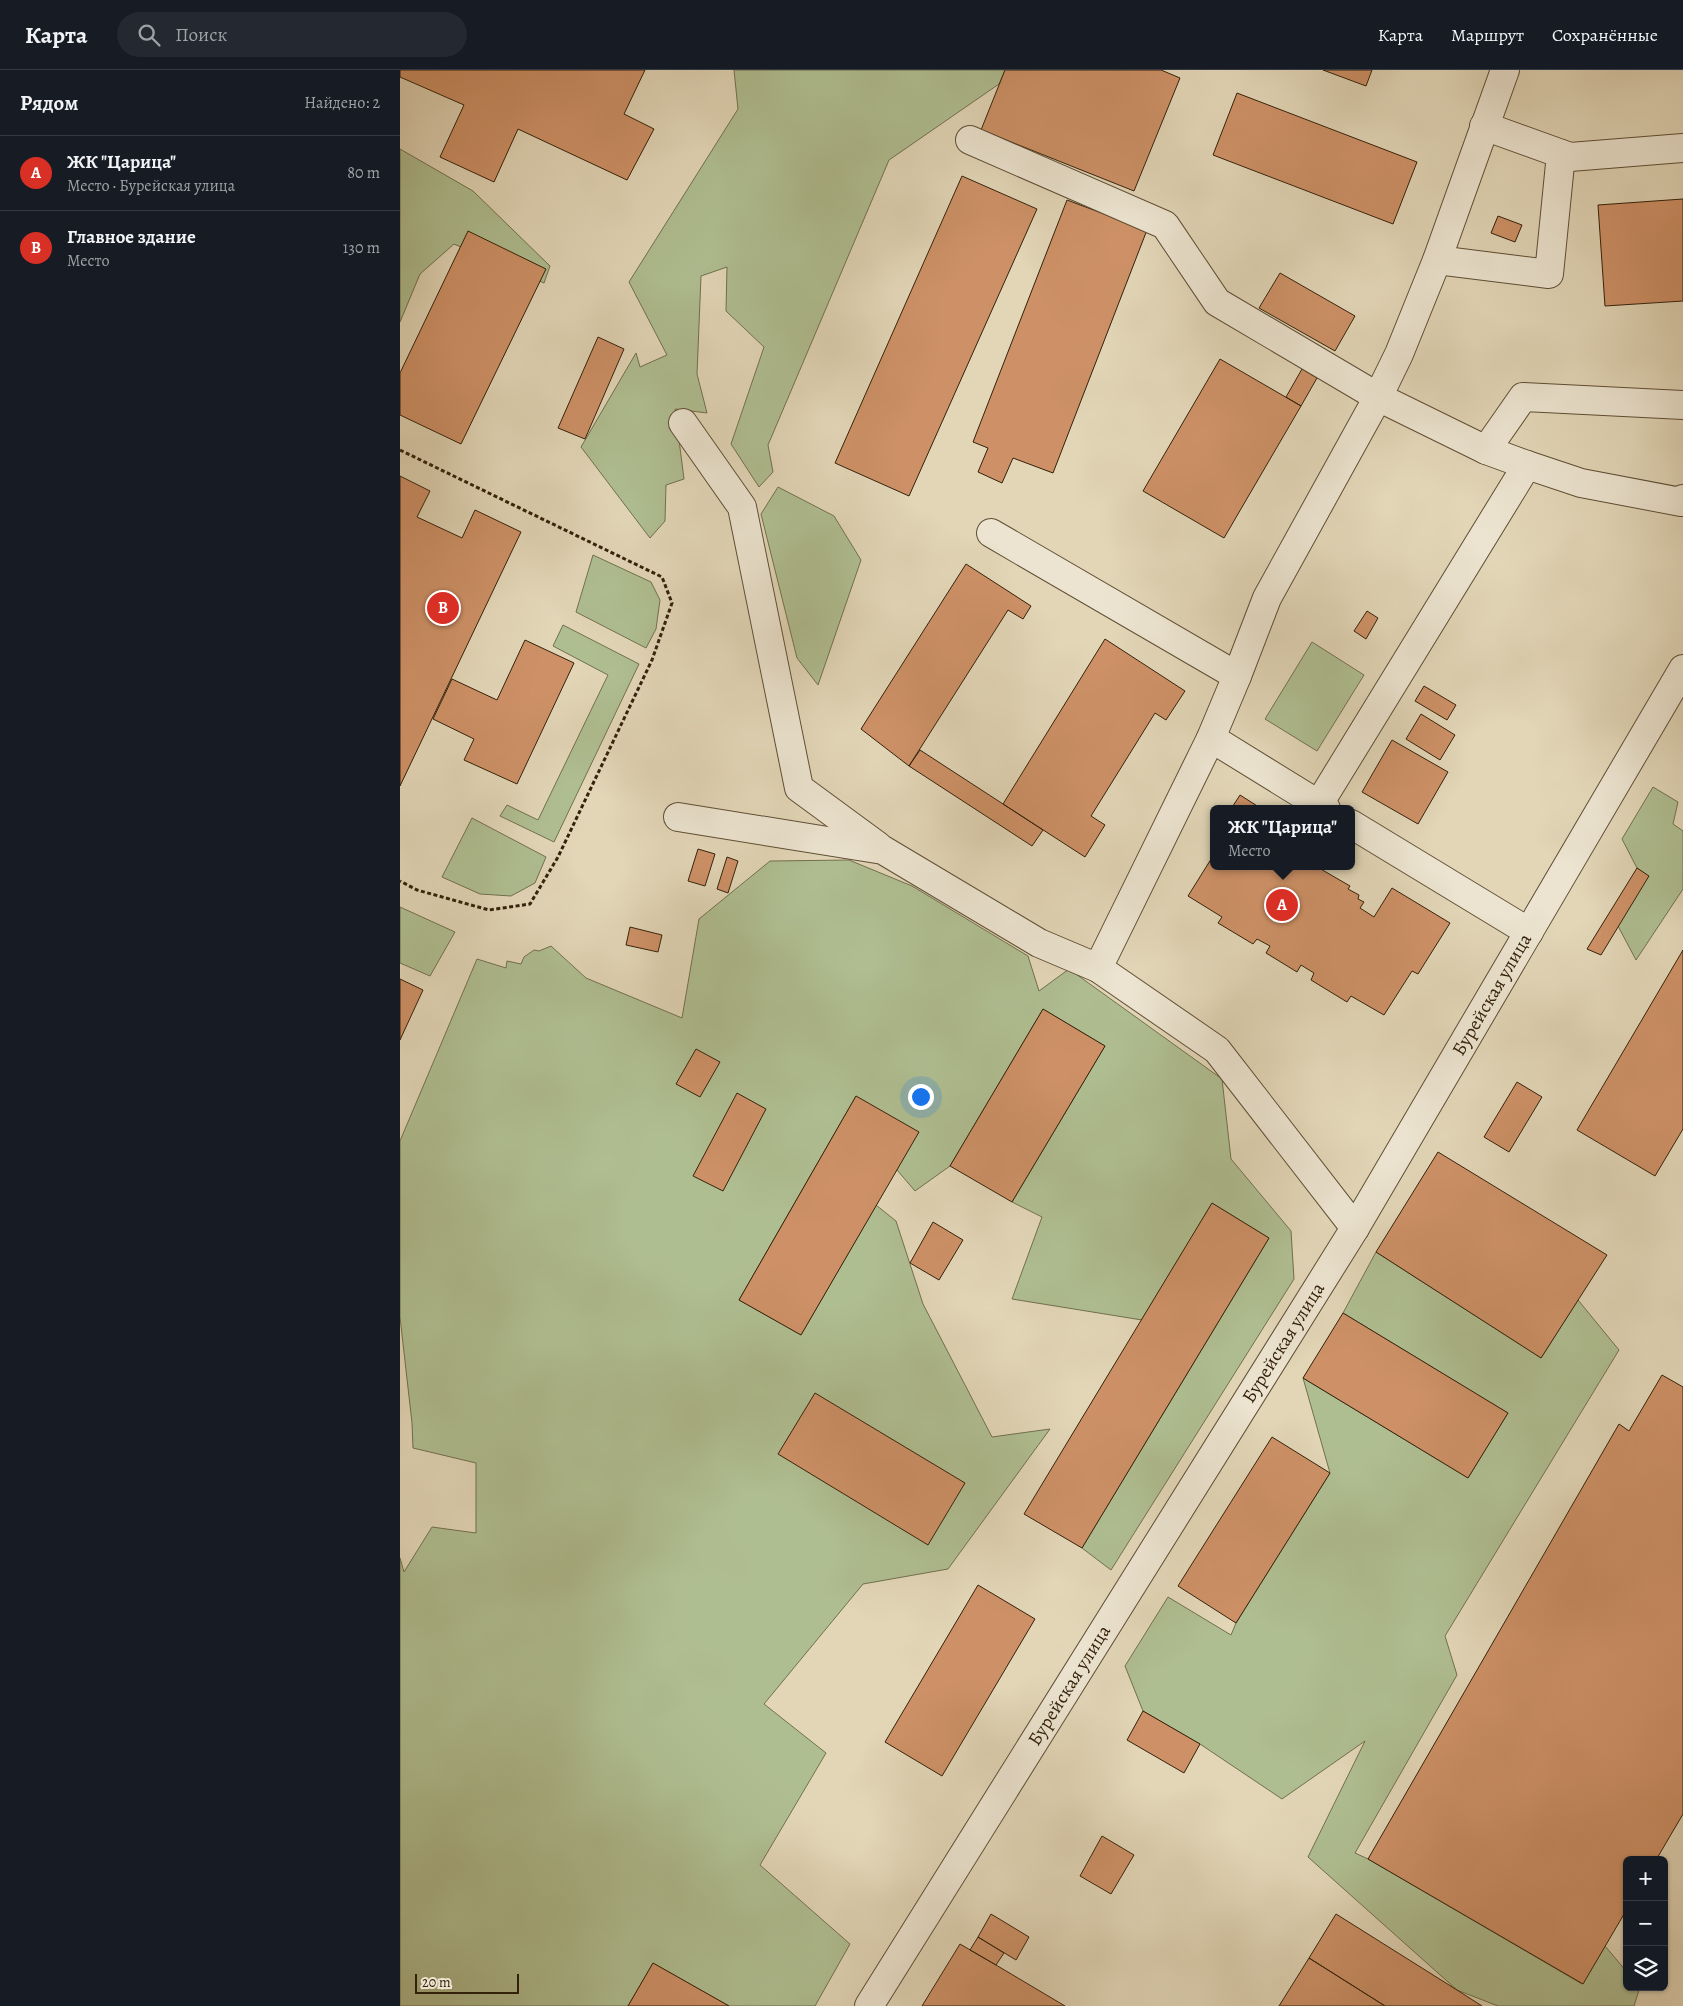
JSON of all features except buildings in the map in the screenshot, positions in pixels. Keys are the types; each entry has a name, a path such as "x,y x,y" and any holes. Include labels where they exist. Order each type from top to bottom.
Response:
{"street":[{"path":"1098,968 1210,738 1237,676 1267,598 1378,397 1399,354 1437,260 1505,70"},
{"path":"1484,126 1570,158 1683,148"},
{"path":"970,140 1165,224 1217,302 1378,397 1486,450 1527,465 1581,483 1681,502 1683,499"},
{"path":"1437,260 1549,274 1561,154"},
{"path":"1486,450 1523,397 1683,405"},
{"path":"683,423 742,507 798,788 883,850 1039,943 1098,968 1217,1050 1355,1228"},
{"path":"1323,805 1527,465"},
{"path":"991,533 1237,676"},
{"name":"Бурейская улица","path":"869,2006 1355,1228 1683,670"},
{"path":"1210,738 1319,805"},
{"path":"678,817 883,850"},
{"path":"1355,826 1529,932"}],"path":[{"path":"400,450 662,577 672,603 652,660 558,857 530,904 489,910 417,890 400,881"}],"green space":[{"path":"734,70 1005,70 999,84 889,160 768,445 773,472 759,487 731,444 764,347 726,311 727,267 701,276 697,374 707,413 675,409 684,479 666,485 665,521 650,538 581,447 636,353 640,367 667,355 629,282 738,109"},
{"path":"400,149 473,191 550,266 544,283 454,244 420,274 400,322"},
{"path":"778,487 834,516 861,560 818,685 797,658 761,514"},
{"path":"593,555 651,582 660,600 656,629 646,648 576,612"},
{"path":"563,625 639,664 554,842 500,816 507,805 538,820 608,675 553,646"},
{"path":"1312,642 1364,675 1317,751 1265,719"},
{"path":"1653,787 1678,802 1673,824 1683,831 1683,889 1636,960 1618,926 1648,876 1637,868 1622,839"},
{"path":"472,818 546,857 535,883 511,896 480,894 442,877"},
{"path":"849,860 912,886 1028,956 1039,991 1069,969 1222,1079 1231,1159 1291,1231 1294,1279 1111,1570 1082,1548 1269,1238 1212,1203 1142,1320 1012,1299 1042,1217 1012,1202 1105,1046 1043,1009 950,1166 915,1191 897,1170 856,1096 739,1300 801,1335 876,1205 896,1221 923,1304 992,1437 1050,1429 948,1569 863,1584 764,1704 826,1753 760,1865 850,1944 815,2006 729,2006 653,1963 628,2006 400,2006 400,1558 404,1572 432,1527 476,1533 476,1463 413,1448 400,1317 400,1141 477,959 506,968 507,961 521,964 524,957 534,950 539,951 551,946 586,978 682,1018 699,919 770,861"},
{"path":"400,907 455,932 430,976 400,963"},
{"path":"1376,1252 1541,1358 1578,1300 1619,1350 1445,1636 1457,1675 1355,1853 1582,1984 1605,1946 1623,1967 1623,1991 1639,1991 1634,2006 1498,2006 1457,1990 1308,1857 1365,1741 1282,1799 1200,1744 1143,1711 1125,1666 1168,1597 1231,1635 1236,1623 1330,1473 1303,1378 1468,1478 1508,1413 1343,1313"}],"place":[{"name":"Главное здание","path":"443,608"},
{"name":"ЖК \"Царица\"","path":"1282,905"}]}
